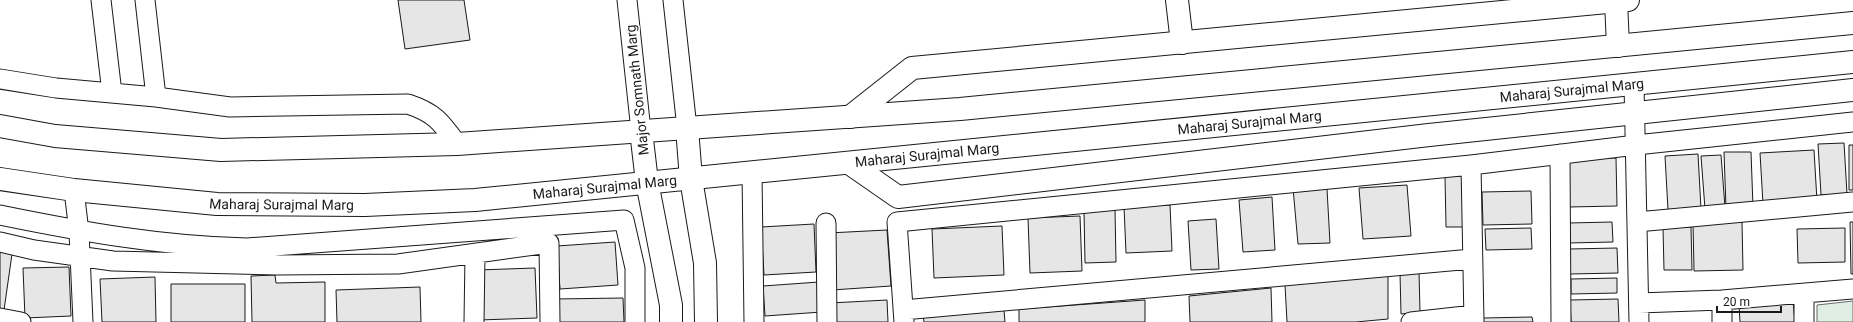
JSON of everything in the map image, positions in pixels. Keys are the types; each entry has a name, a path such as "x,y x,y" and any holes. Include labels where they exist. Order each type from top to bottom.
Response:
{"main road":[{"path":"1176,0 1182,44"},
{"path":"850,117 912,68 1182,44 1622,1 1618,46"},
{"path":"0,126 55,136 221,150 457,144 968,108 1853,23"},
{"name":"Maharaj Surajmal Marg","path":"0,179 74,190 217,204 365,205 475,200 617,187 647,182 752,173 1853,62"},
{"path":"848,163 898,198 1421,136 1853,90"},
{"path":"687,128 691,179 705,263 706,322"},
{"name":"Major Somnath Marg","path":"640,131 647,182 671,305 671,322"}],"street":[{"path":"101,0 112,93"},
{"path":"145,0 156,97"},
{"name":"Major Somnath Marg","path":"628,0 640,131"},
{"path":"673,0 687,128"},
{"path":"0,79 56,88 156,97 230,107 408,104 424,110 442,123 457,144"},
{"path":"1634,84 1639,322"},
{"path":"1472,259 904,316 897,222 1471,165 1636,145 1853,122"},
{"path":"1560,154 1561,322"},
{"path":"1411,322 1474,318 1471,165"},
{"path":"752,173 754,322"},
{"path":"74,190 79,232 83,322"},
{"path":"1637,222 1853,202"},
{"path":"0,215 79,232 198,246 247,248 624,220 635,268 634,322"},
{"path":"826,223 826,322"},
{"path":"0,242 34,250 113,262 285,265 398,264 549,243 550,322"},
{"path":"474,322 475,254"},
{"path":"1639,303 1804,295 1853,289"},
{"path":"1804,295 1804,322"},
{"path":"1722,300 1722,322"},
{"path":"0,318 21,322"}],"green space":[{"path":"1853,301 1853,322 1817,322 1817,305"}],"building":[{"path":"398,0 464,0 470,40 405,49"},
{"path":"1844,143 1847,194 1821,195 1818,144"},
{"path":"1849,145 1853,145 1853,190 1849,190"},
{"path":"1814,150 1817,201 1763,204 1760,153"},
{"path":"1724,152 1751,152 1753,207 1726,208"},
{"path":"1698,154 1701,209 1668,210 1665,156"},
{"path":"1721,155 1725,207 1705,209 1701,156"},
{"path":"1616,158 1617,206 1569,207 1569,159"},
{"path":"1445,176 1467,176 1467,227 1446,227"},
{"path":"1407,185 1411,236 1363,239 1359,188"},
{"path":"1293,188 1327,189 1330,243 1298,244"},
{"path":"1531,191 1532,224 1483,225 1482,192"},
{"path":"1272,197 1275,250 1243,252 1239,200"},
{"path":"1170,205 1172,251 1126,253 1124,207"},
{"path":"1115,209 1116,262 1085,263 1084,210"},
{"path":"1080,216 1082,271 1030,273 1028,218"},
{"path":"1216,219 1219,269 1191,270 1188,221"},
{"path":"1612,222 1613,242 1568,243 1568,223"},
{"path":"1742,222 1743,270 1694,271 1693,223"},
{"path":"1850,222 1853,222 1853,274 1851,274"},
{"path":"814,224 816,272 764,275 761,227"},
{"path":"1002,226 1004,275 934,278 932,229"},
{"path":"1691,227 1692,270 1664,270 1663,228"},
{"path":"1531,228 1532,249 1486,250 1485,229"},
{"path":"1845,228 1845,262 1798,263 1797,229"},
{"path":"887,230 891,286 832,290 828,233"},
{"path":"615,242 618,285 560,289 557,246"},
{"path":"1617,248 1618,273 1570,274 1569,249"},
{"path":"0,252 12,254 4,310 0,309"},
{"path":"69,267 71,316 25,318 23,268"},
{"path":"535,268 537,318 479,320 478,270"},
{"path":"1419,271 1420,312 1401,314 1400,273"},
{"path":"275,275 276,283 325,282 325,322 252,322 251,276"},
{"path":"1388,275 1388,319 1356,322 1287,322 1285,285"},
{"path":"155,277 156,322 102,322 100,279"},
{"path":"1617,278 1617,293 1571,294 1571,279"},
{"path":"819,282 822,312 765,316 763,286"},
{"path":"171,284 245,284 245,322 171,322"},
{"path":"420,287 421,322 337,322 336,290"},
{"path":"1271,288 1272,322 1190,322 1189,296"},
{"path":"623,298 624,322 556,322 555,299"},
{"path":"1618,299 1619,322 1571,322 1570,300"},
{"path":"887,300 888,322 831,322 830,303"},
{"path":"1145,300 1145,322 1019,322 1019,309"},
{"path":"1793,301 1795,322 1740,322 1739,305"},
{"path":"1004,310 1005,322 924,322 923,315"},
{"path":"1532,317 1533,322 1483,322 1483,318"}]}
